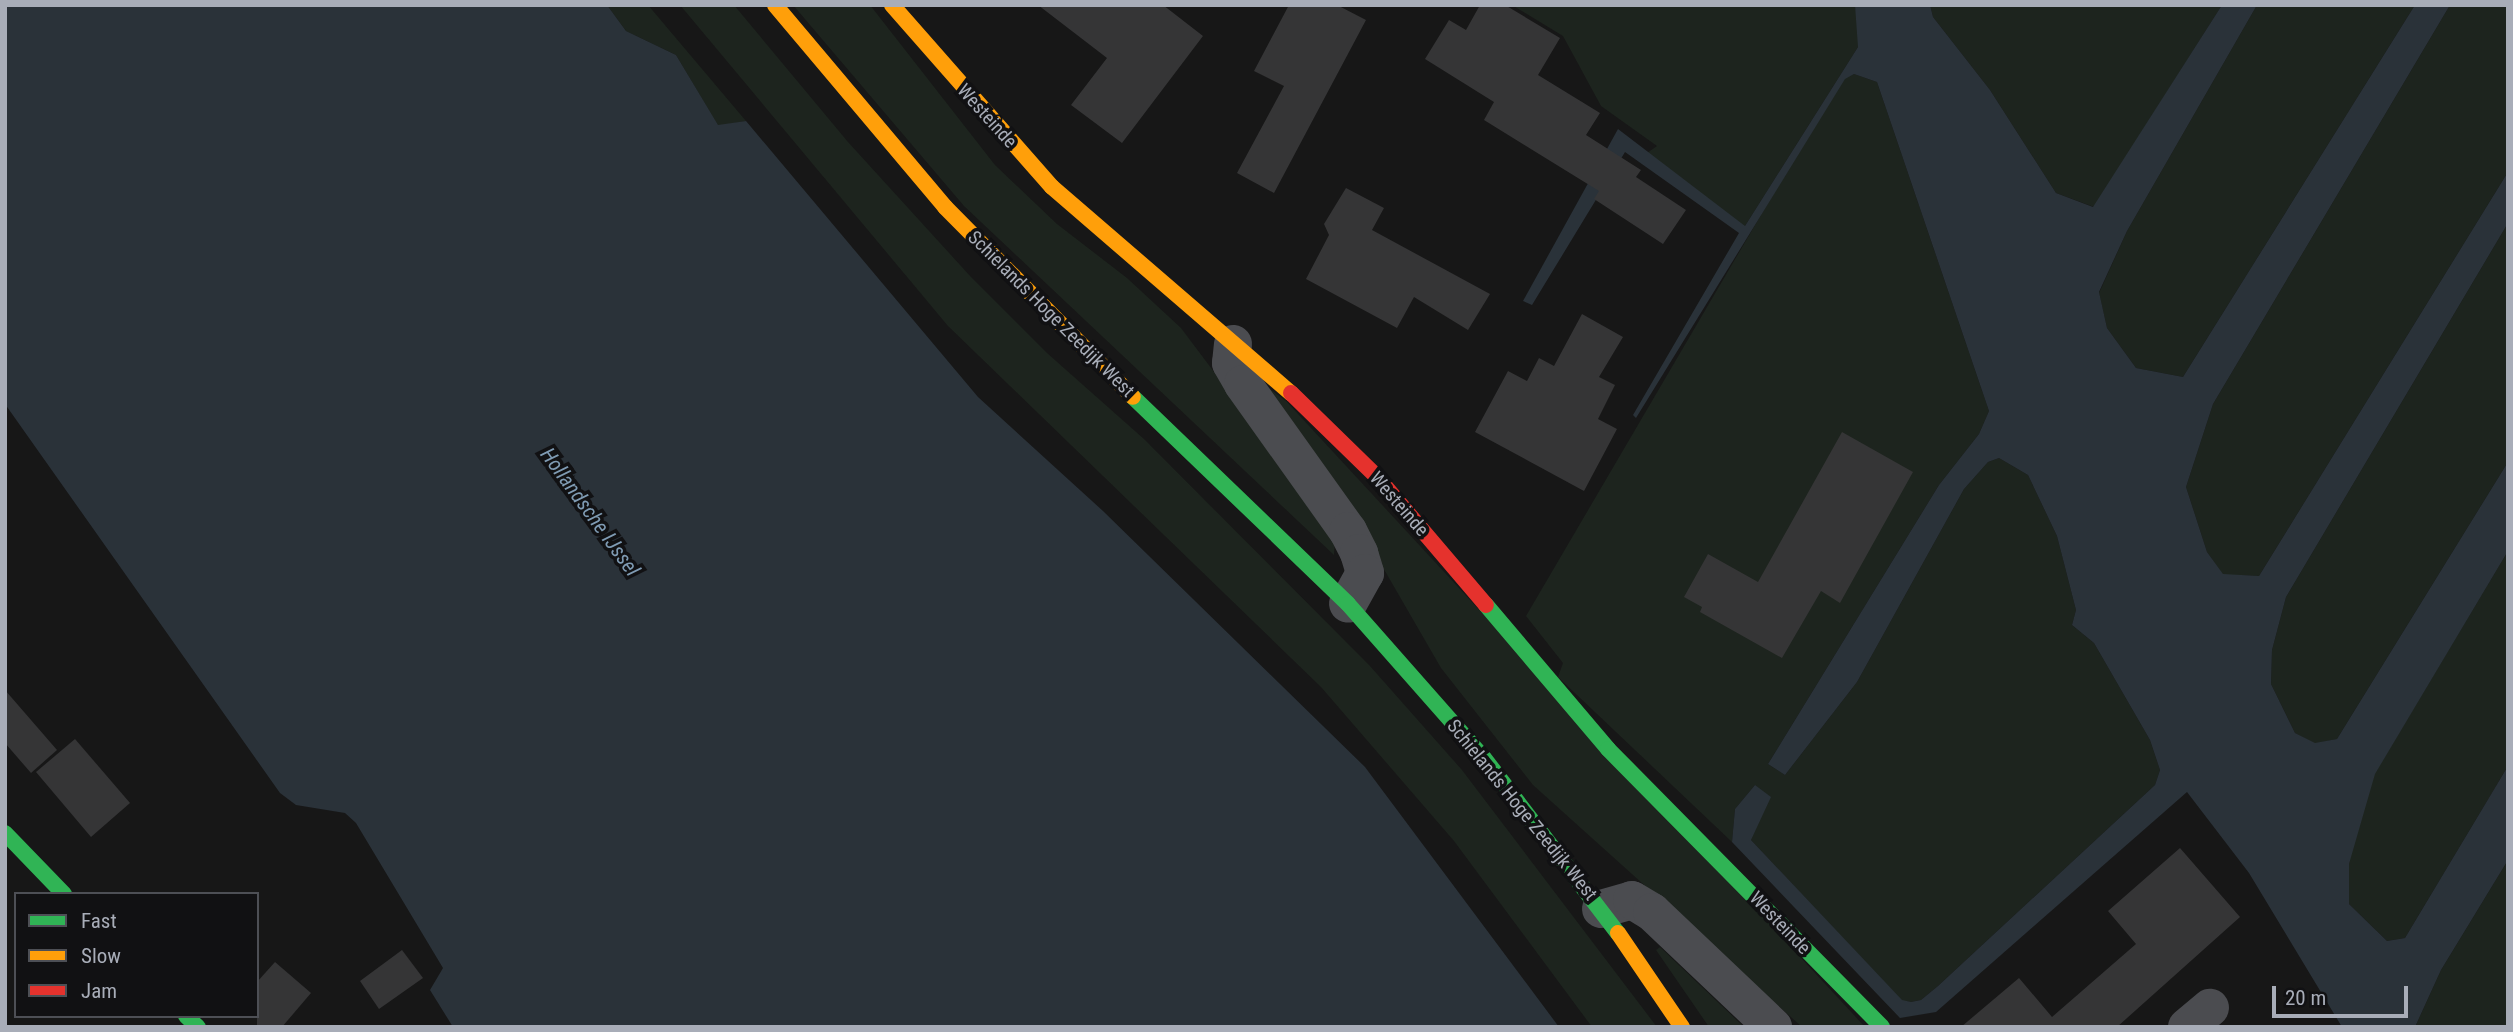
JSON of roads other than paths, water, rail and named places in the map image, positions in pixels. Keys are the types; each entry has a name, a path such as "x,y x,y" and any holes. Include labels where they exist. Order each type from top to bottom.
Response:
{"street":[{"name":"Schielands Hoge Zeedijk West","path":"775,5 945,207 1149,413 1348,604 1484,758 1601,909 1682,1027"},
{"name":"Westeinde","path":"892,5 1052,187 1233,344 1377,477 1608,749 1882,1027"},
{"path":"1233,344 1231,363 1243,384 1348,531 1359,552 1365,573 1348,604"},
{"path":"5,832 62,892"},
{"path":"1601,909 1632,900 1652,912 1773,1027"}],"water":[{"name":"Hollandsche IJssel","path":"5,5 607,5 626,31 676,55 718,125 746,121 978,397 1103,511 1365,767 1559,1027 453,1027 430,990 443,968 356,823 345,813 296,805 280,793 5,404"},
{"path":"1855,5 1930,5 1933,17 1990,90 2056,193 2093,207 2222,5 2257,5 2127,231 2099,292 2107,328 2136,368 2183,377 2415,5 2450,5 2213,404 2186,487 2207,552 2223,574 2259,576 2508,172 2508,223 2286,597 2272,650 2271,684 2295,733 2315,743 2337,739 2508,462 2508,551 2375,774 2349,864 2349,904 2387,941 2405,938 2508,766 2508,860 2441,970 2415,1027 2342,1027 2249,873 2187,792 1936,1012 1900,1018 1732,842 1735,809 1755,785 1771,797 1751,840 1902,1000 1911,1002 1921,1000 1938,986 2155,785 2160,770 2150,740 2094,643 2072,625 2076,610 2057,536 2028,475 1999,458 1988,462 1964,489 1857,682 1785,775 1768,764 1939,485 1979,434 1989,411 1877,82 1854,74 1845,79 1636,418 1633,415 1739,233 1625,152 1532,305 1523,301 1618,129 1745,226 1858,47"}]}
